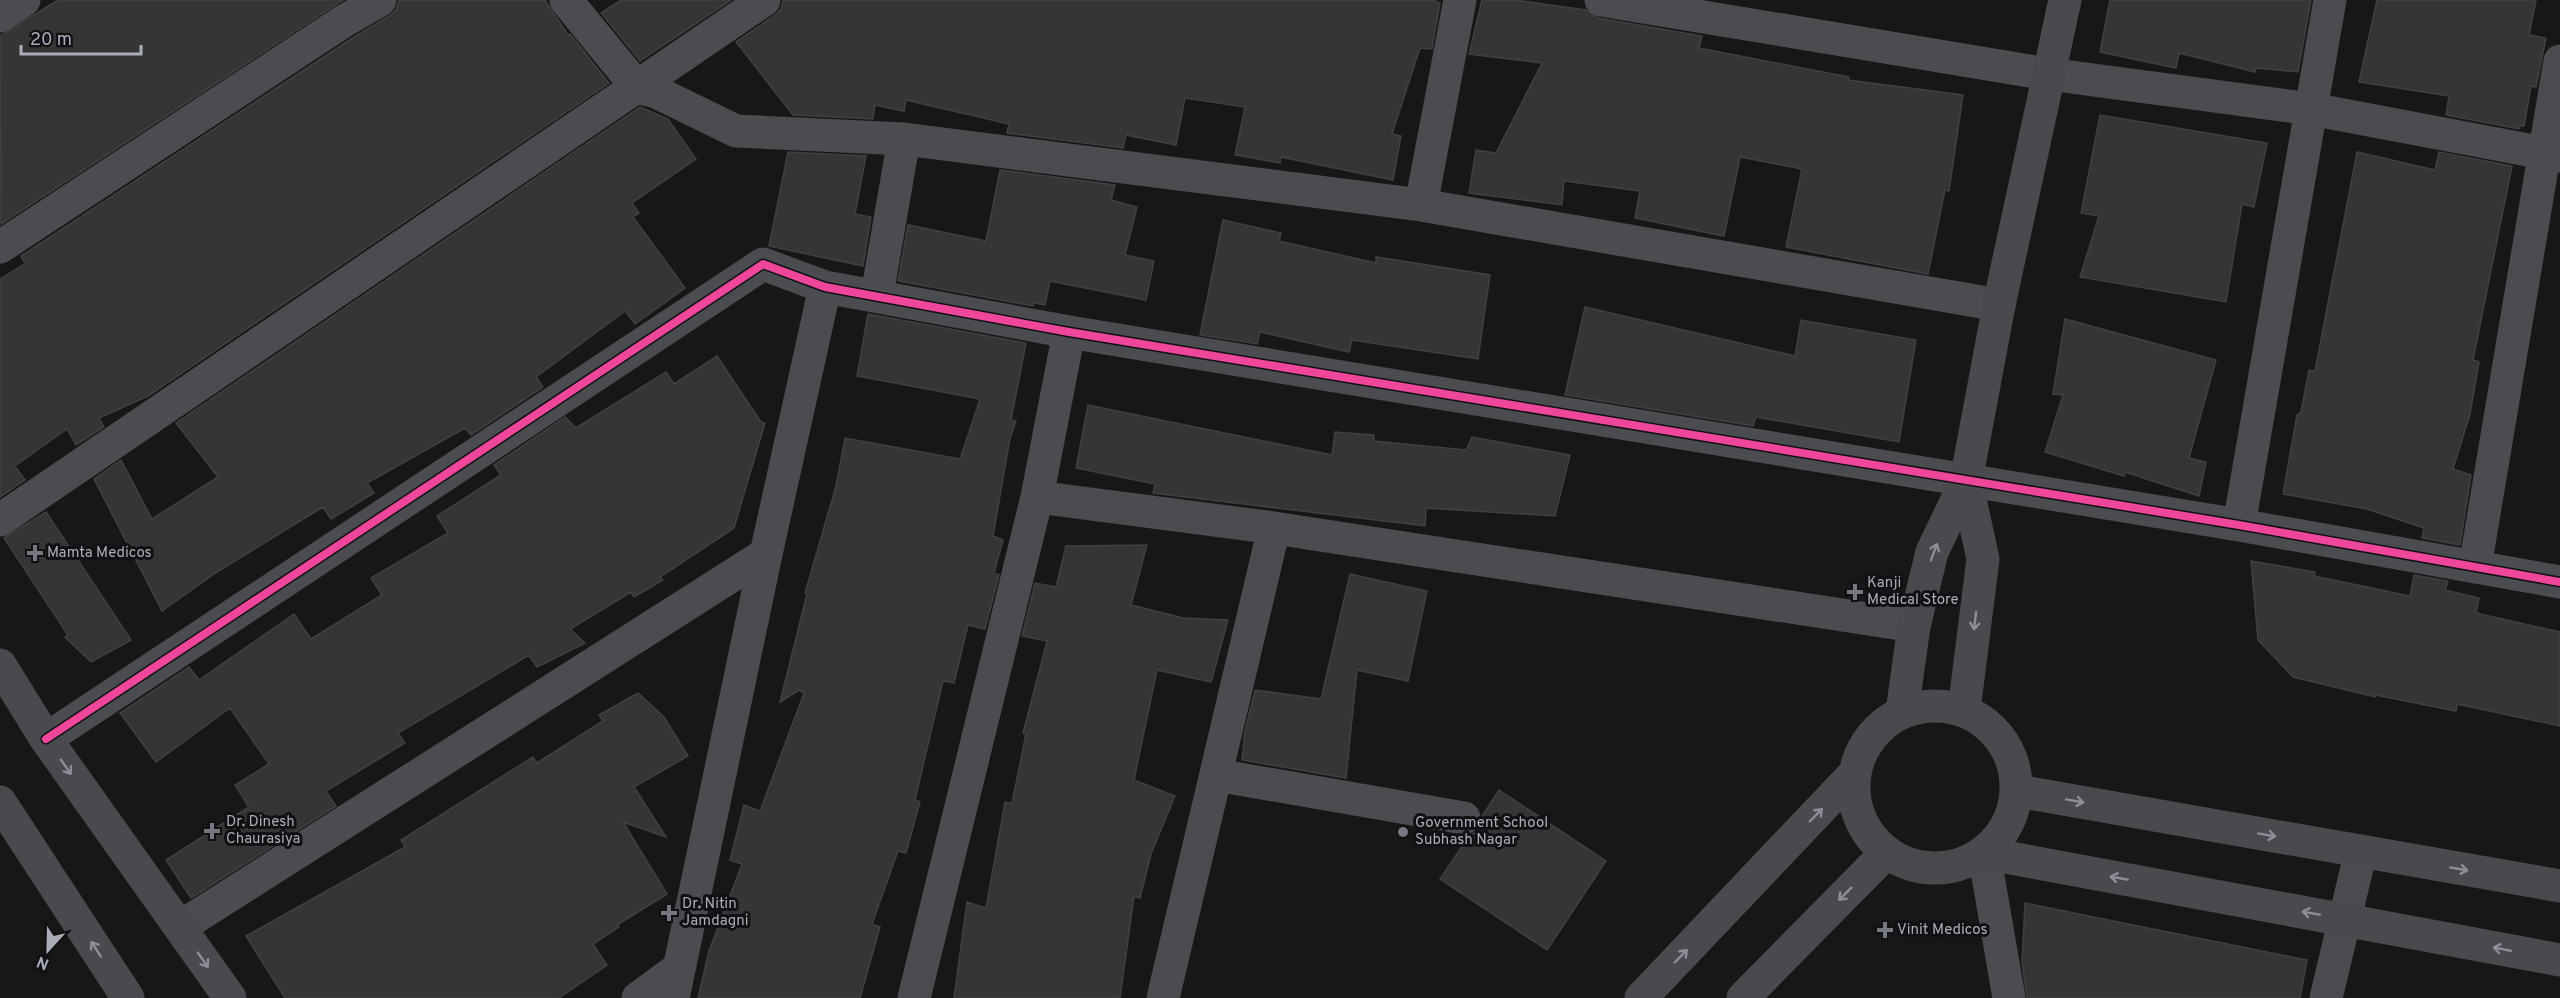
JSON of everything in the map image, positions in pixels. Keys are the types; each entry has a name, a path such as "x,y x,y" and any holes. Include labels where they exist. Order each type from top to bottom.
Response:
{"main road":[{"path":"1902,712 1914,626 1932,552 1966,481 1999,305 2065,0"},
{"path":"1964,710 1983,559 1966,481"},
{"path":"0,665 46,739 230,998"},
{"path":"1932,705 1964,710 1986,722 2003,741 2014,764 2017,791 2012,817 1997,841 1984,853 1952,867 1918,867 1886,853 1866,832 1855,805 1853,776 1862,749 1878,727 1902,712 1932,705"},
{"path":"1641,998 1853,776"},
{"path":"2017,791 2560,886"},
{"path":"0,803 128,998"},
{"path":"1743,998 1886,853"},
{"path":"1984,853 2560,960"}],"street":[{"path":"0,16 24,0"},
{"path":"0,247 344,21 380,0"},
{"path":"566,0 637,87 656,92 736,131 903,139 1421,205 1999,305"},
{"path":"0,520 764,0"},
{"path":"1421,205 1460,0"},
{"path":"1601,0 2048,74 2311,109 2553,154"},
{"path":"2239,525 2330,0"},
{"path":"2475,567 2553,154 2560,61"},
{"path":"877,295 903,139"},
{"path":"46,739 763,264 825,287 1069,332 2239,525 2560,582"},
{"path":"638,998 676,983 825,287"},
{"path":"914,998 1037,497 1069,332"},
{"path":"1037,497 1274,528 1914,626"},
{"path":"1163,998 1274,528"},
{"path":"180,927 766,554"},
{"path":"1216,775 1464,818"},
{"path":"2326,998 2361,851"},
{"path":"1984,853 2009,998"}],"building":[{"path":"58,0 343,0 1,224 0,36"},
{"path":"399,0 545,0 568,35 570,34 609,83 148,396 99,418 104,427 76,445 67,429 15,466 25,480 0,497 0,279 25,264 21,256 389,16 396,10"},
{"path":"621,0 731,0 640,61 601,13"},
{"path":"783,0 1433,0 1440,3 1432,49 1420,48 1392,134 1401,136 1393,180 1281,157 1280,163 1235,155 1245,107 1185,98 1176,145 1126,135 1123,148 1007,133 1009,124 906,100 904,111 875,105 873,119 793,115 736,42 775,15 781,9"},
{"path":"1482,0 1515,0 1586,10 1598,18 1702,36 1699,48 1849,77 1848,80 1963,95 1949,191 1945,190 1928,274 1786,247 1802,169 1740,157 1724,236 1635,218 1640,191 1564,181 1562,205 1469,193 1476,150 1496,153 1542,63 1469,54"},
{"path":"2110,0 2311,0 2298,72 2256,68 2255,72 2179,53 2176,68 2100,52"},
{"path":"2377,0 2536,0 2529,35 2546,38 2536,87 2531,86 2524,126 2520,126 2519,129 2446,115 2449,96 2359,82"},
{"path":"640,107 668,119 696,159 632,203 639,213 633,217 685,288 635,324 625,311 536,377 543,387 471,435 465,428 367,483 374,493 331,519 323,507 217,572 162,611 94,479 121,460 152,519 218,477 176,423"},
{"path":"2100,115 2267,143 2254,207 2242,204 2226,302 2080,277 2099,216 2081,213"},
{"path":"788,152 866,156 855,214 871,217 863,266 769,246"},
{"path":"2357,152 2435,170 2439,152 2512,166 2473,360 2479,362 2470,414 2453,469 2471,475 2460,545 2422,538 2424,528 2367,509 2283,494 2297,415 2301,412 2309,370 2315,371"},
{"path":"1000,170 1115,185 1111,200 1137,207 1125,255 1154,261 1146,300 1050,281 1045,305 1034,303 1033,306 898,281 908,225 986,241"},
{"path":"1223,220 1281,233 1279,241 1376,263 1376,257 1490,275 1478,359 1352,340 1349,352 1260,332 1257,344 1200,335"},
{"path":"1585,307 1795,356 1801,320 1916,340 1899,442 1756,417 1753,426 1565,395"},
{"path":"868,314 1026,343 1011,420 1016,421 1010,438 993,536 1003,540 994,573 999,575 985,629 968,625 954,683 943,681 915,800 920,802 906,853 898,851 872,924 880,927 860,998 698,998 709,951 742,864 730,860 744,805 760,811 804,693 799,690 780,702 807,594 805,593 836,486 845,438 960,459 980,399 857,376"},
{"path":"2065,319 2216,360 2189,458 2206,462 2199,496 2125,472 2124,476 2045,452 2063,395 2053,394"},
{"path":"717,356 761,422 765,423 734,528 660,577 663,580 634,597 631,592 570,629 585,643 537,667 529,655 398,733 405,743 326,791 336,806 191,898 166,860 249,807 235,785 269,764 230,708 156,762 120,713 189,667 199,680 294,614 311,639 382,595 371,578 448,533 437,516 501,475 494,465 565,417 576,428 666,372 674,384"},
{"path":"1088,405 1332,455 1335,432 1374,435 1374,441 1466,450 1472,437 1570,455 1555,516 1426,508 1425,526 1153,493 1155,484 1076,468"},
{"path":"46,512 131,640 91,662 65,637 68,635 4,538"},
{"path":"1147,545 1131,605 1183,618 1228,620 1211,682 1157,670 1134,780 1175,796 1151,854 1140,898 1134,896 1120,998 954,998 967,902 986,908 1005,802 1012,803 1026,734 1023,733 1047,641 1022,636 1035,583 1056,587 1066,546"},
{"path":"2251,561 2315,572 2314,576 2410,596 2414,575 2448,581 2445,590 2479,598 2476,613 2560,632 2560,726 2457,704 2456,711 2376,695 2375,697 2293,677 2258,640"},
{"path":"1350,574 1427,591 1408,681 1357,670 1346,778 1242,760 1245,731 1255,690 1321,699"},
{"path":"638,693 664,717 688,756 634,787 666,837 623,822 667,894 617,925 619,927 593,944 607,965 559,998 285,998 246,936 405,847 401,840 533,757 537,763 603,721 599,715"},
{"path":"1499,790 1606,861 1547,950 1440,879 1469,836 1479,830 1482,816"},
{"path":"2025,903 2307,960 2300,998 2027,998 2022,962"}],"cycle path":[{"path":"46,739 763,264 825,287 1069,332 2239,525 2560,582"}],"place":[{"name":"Mamta Medicos","path":"35,553"},
{"name":"Kanji Medical Store","path":"1855,592"},
{"name":"Dr. Dinesh Chaurasiya","path":"212,831"},
{"name":"Government School Subhash Nagar","path":"1403,832"},
{"name":"Dr. Nitin Jamdagni","path":"669,913"},
{"name":"Vinit Medicos","path":"1885,930"}]}
